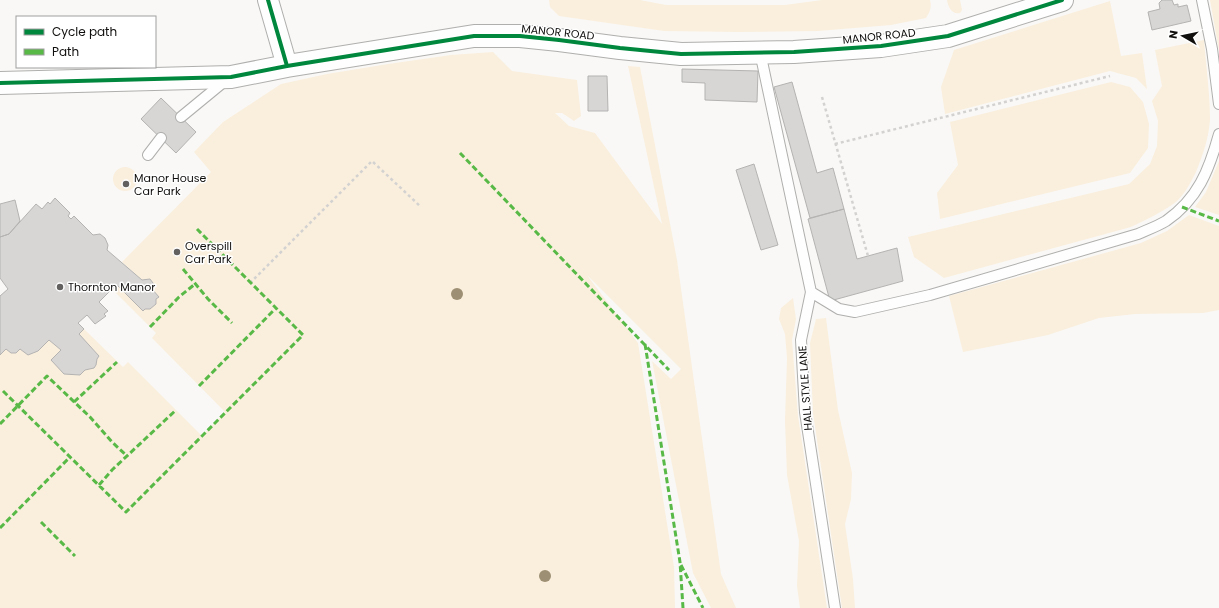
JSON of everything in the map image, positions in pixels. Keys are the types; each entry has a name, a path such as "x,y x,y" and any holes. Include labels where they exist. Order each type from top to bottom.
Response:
{"street":[{"path":"268,0 287,66"},
{"name":"MANOR ROAD","path":"0,83 231,77 287,66 474,36 520,36 681,54 794,52 881,46 948,36 1062,0"}],"lane":[{"path":"1202,0 1212,50 1219,104"},
{"name":"HALL STYLE LANE","path":"760,52 811,292 801,340 805,412 835,608"},
{"path":"181,118 231,77"},
{"path":"811,292 839,309 855,312 930,295 1138,234 1166,221 1185,204 1202,184 1212,159 1219,134"},
{"path":"148,155 161,138"}],"path":[{"path":"836,144 1110,76"},
{"path":"822,97 868,256"},
{"path":"250,283 372,161 421,207"}],"shaded area":[{"path":"549,0 640,0 666,5 785,5 822,0 930,0 931,7 926,18 891,25 818,31 664,31 559,16 550,7"},
{"path":"947,0 960,0 962,10 960,13 955,13 951,10"},
{"path":"1210,0 1219,0 1219,51"},
{"path":"1110,1 1121,56 1142,53 1147,89 1136,78 1110,71 945,114 941,87 954,50"},
{"path":"1204,40 1210,109 1207,139 1196,172 1185,192 1176,202 1154,216 1131,227 944,278 914,257 908,237 1129,184 1150,164 1157,146 1158,121 1152,101 1162,86 1155,50"},
{"path":"493,52 512,71 577,80 581,116 574,121 562,113 555,113 569,126 595,133 662,224 628,66 640,67 677,260 721,574 736,608 711,608 693,573 652,361 671,379 681,369 587,275 638,343 674,567 675,608 0,608 0,355 6,349 11,353 16,353 20,349 28,355 38,351 49,340 61,350 52,360 64,374 80,375 85,370 94,368 99,356 79,334 84,329 123,367 128,362 202,436 225,412 152,338 156,333 112,289 117,285 143,311 145,309 150,309 156,304 156,299 159,297 152,289 153,283 150,279 142,280 122,262 211,172 194,152 223,122 281,84 327,74 388,64 451,55"},
{"path":"1111,82 1130,87 1143,102 1149,124 1148,148 1130,173 940,219 937,193 958,165 950,122"},
{"path":"1219,161 1219,215 1195,207 1206,192"},
{"path":"125,167 133,171 137,179 133,187 125,191 117,187 113,179 117,171"},
{"path":"1189,215 1219,226 1219,310 1203,313 1135,314 1099,318 1048,335 963,352 949,296 1141,243 1167,231"},
{"path":"793,298 796,319 792,340 798,416 827,608 800,608 797,586 799,541 787,475 785,421 787,358 785,334 779,319 781,308"},
{"path":"826,318 838,410 852,473 851,499 845,524 853,579 855,608 842,608 813,413 810,343 816,319"}],"building":[{"path":"1162,0 1172,0 1174,5 1178,4 1178,7 1187,5 1191,21 1152,30 1148,12 1160,9 1159,3"},
{"path":"682,69 758,71 757,102 705,100 705,83 682,82"},
{"path":"588,76 607,76 608,111 588,111"},
{"path":"792,82 817,173 833,168 844,209 810,218 774,87"},
{"path":"161,98 196,132 176,153 141,119"},
{"path":"754,164 778,245 761,250 736,170"},
{"name":"Thornton Manor","path":"55,198 70,213 68,216 71,219 74,216 93,235 100,234 105,238 108,245 107,250 142,280 150,279 153,283 152,289 159,297 156,299 156,304 150,309 145,309 143,311 117,285 112,289 99,302 108,311 104,314 106,316 95,324 87,315 78,323 84,329 79,334 99,356 94,368 85,370 80,375 64,374 51,360 61,350 49,340 38,351 28,355 20,349 16,353 11,353 6,349 0,355 0,296 8,289 0,278 0,237 9,234 36,204 42,209 48,202 50,204"},
{"path":"15,200 20,221 9,234 0,237 0,204"},
{"path":"844,209 857,259 897,248 903,281 830,301 808,219"}],"marked path":[{"path":"460,153 669,370"},
{"path":"1182,207 1219,221"},
{"path":"3,391 126,512 303,335 197,229"},
{"path":"183,269 208,299 232,323"},
{"path":"150,327 179,297 195,284"},
{"path":"199,386 276,308"},
{"path":"645,344 680,562 683,608"},
{"path":"74,402 117,362"},
{"path":"0,424 47,376 90,417 112,442 127,456"},
{"path":"99,485 112,470 176,410"},
{"path":"0,528 70,457"},
{"path":"41,522 75,556"},
{"path":"681,565 703,608"}],"cycle path":[{"path":"268,0 287,66"},
{"path":"0,83 231,77 287,66 474,36 520,36 681,54 794,52 881,46 948,36 1062,0"}],"place":[{"name":"Manor House Car Park","path":"126,184"},
{"name":"Overspill Car Park","path":"177,252"},
{"name":"Thornton Manor","path":"60,287"}]}
